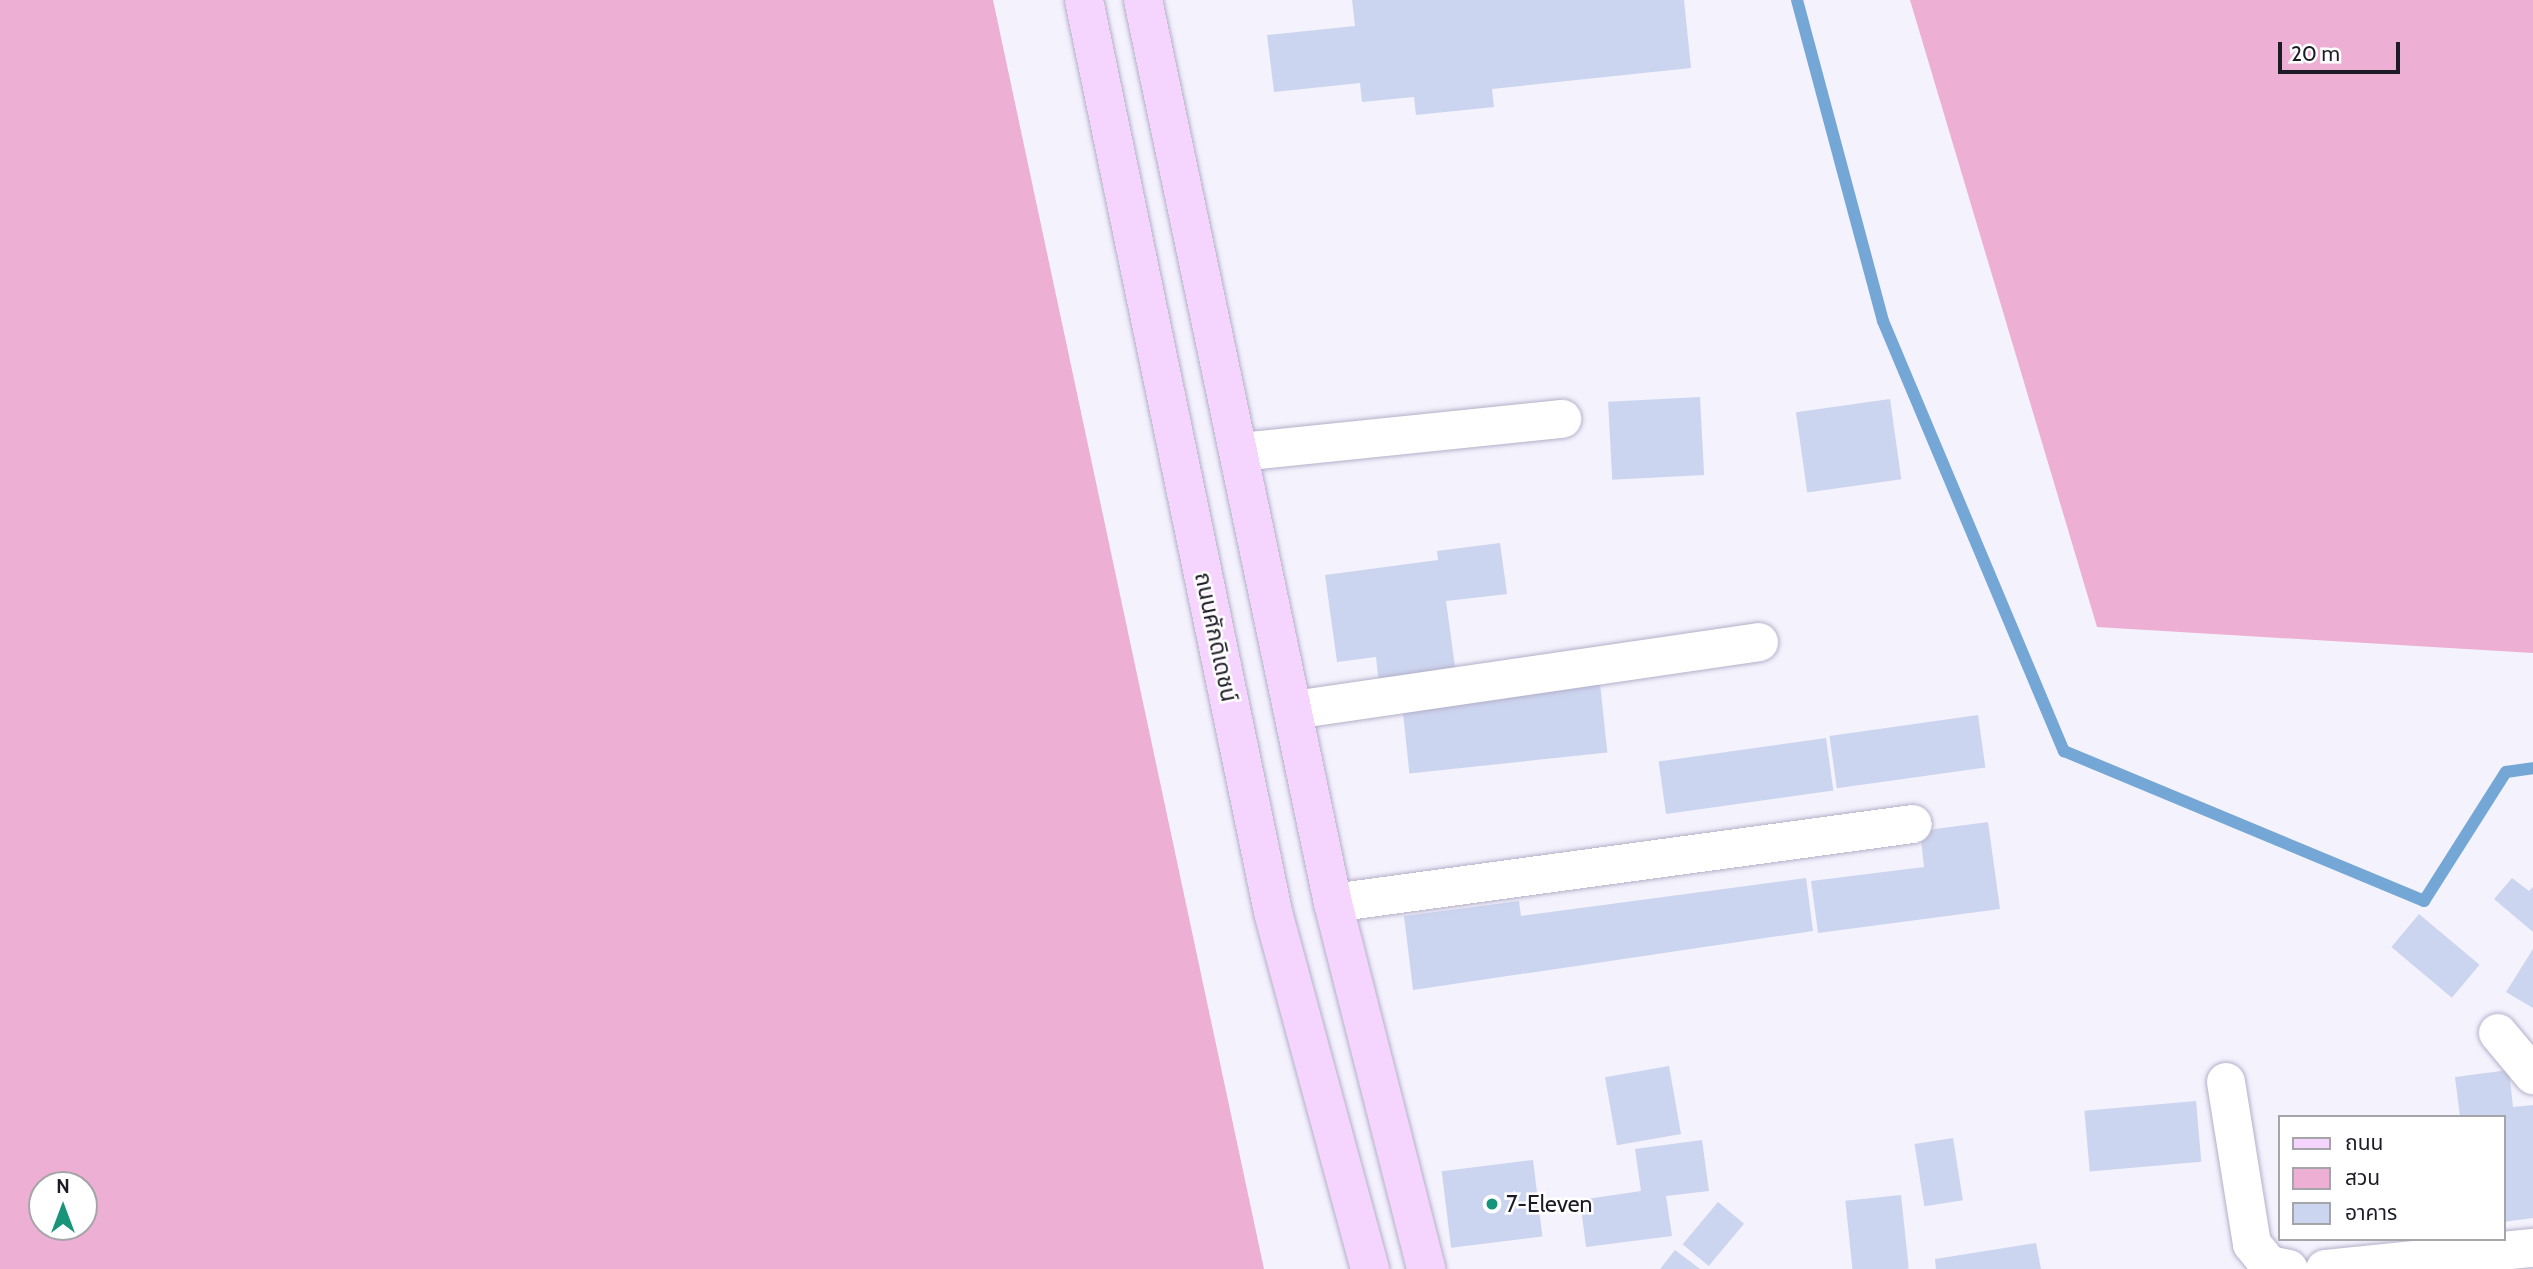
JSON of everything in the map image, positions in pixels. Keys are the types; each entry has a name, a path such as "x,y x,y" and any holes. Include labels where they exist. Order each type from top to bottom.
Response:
{"main road":[{"name":"ถนนศักดิเดชน์","path":"1084,0 1273,912 1370,1269"},
{"path":"1143,0 1241,452 1333,903 1426,1269"}],"street":[{"path":"1241,452 1562,419"},
{"path":"1294,710 1759,642"},
{"path":"1333,903 1913,824"},
{"path":"2498,1033 2533,1075"},
{"path":"2226,1082 2252,1244 2269,1265 2289,1269"},
{"path":"2325,1269 2533,1248"}],"green space":[{"path":"0,0 993,0 1264,1269 0,1269"},
{"path":"1910,0 2533,0 2533,653 2097,627"}],"building":[{"path":"1352,0 1684,0 1691,68 1492,89 1494,107 1416,115 1414,97 1362,102 1360,83 1274,92 1267,35 1355,26"},
{"path":"1700,397 1704,475 1612,480 1608,402"},
{"path":"1890,399 1901,479 1807,492 1796,412"},
{"path":"1500,543 1507,594 1446,601 1456,674 1379,684 1376,657 1337,662 1325,575 1438,560 1437,551"},
{"path":"1600,683 1607,753 1409,773 1402,704"},
{"path":"1978,715 1985,767 1837,788 1829,736"},
{"path":"1826,738 1833,790 1666,814 1659,762"},
{"path":"1988,822 2000,909 1818,933 1811,881 1924,867 1920,831"},
{"path":"1806,878 1813,931 1413,990 1404,916 1519,901 1521,916"},
{"path":"2512,878 2529,891 2533,887 2533,932 2494,899"},
{"path":"2419,914 2480,965 2452,998 2391,947"},
{"path":"2533,949 2533,1008 2506,992"},
{"path":"1669,1066 1681,1134 1617,1145 1605,1077"},
{"path":"2509,1070 2513,1107 2533,1105 2533,1218 2505,1222 2505,1115 2460,1115 2455,1077"},
{"path":"2196,1101 2201,1162 2090,1172 2084,1111"},
{"path":"1953,1138 1963,1200 1924,1206 1914,1144"},
{"path":"1702,1140 1709,1191 1666,1196 1672,1236 1586,1247 1580,1200 1641,1191 1635,1149"},
{"name":"7-Eleven","path":"1533,1160 1542,1236 1451,1248 1442,1171"},
{"path":"1901,1195 1909,1269 1852,1269 1845,1201"},
{"path":"1718,1202 1744,1224 1709,1266 1683,1244"},
{"path":"2036,1243 2041,1269 1936,1269 1935,1259"},
{"path":"1675,1250 1700,1269 1660,1269"}],"waterway":[{"path":"1797,0 1883,321 2064,751 2424,901 2506,772 2533,768"}],"place":[{"name":"7-Eleven","path":"1492,1204"}]}
